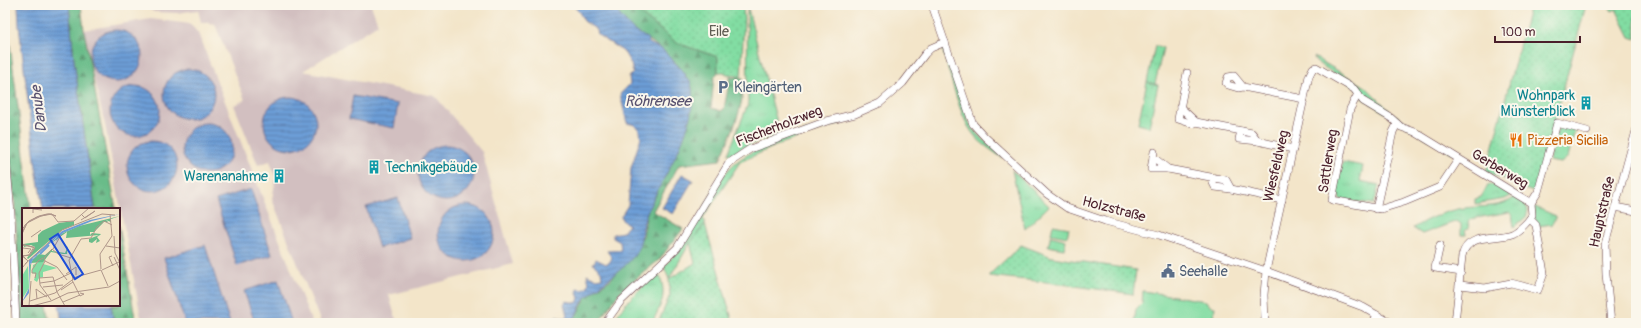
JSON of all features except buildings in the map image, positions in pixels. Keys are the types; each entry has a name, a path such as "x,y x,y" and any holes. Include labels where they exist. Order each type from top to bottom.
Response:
{"street":[{"name":"Holzstraße","path":"932,5 968,111 979,131 1057,202 1076,213 1159,234 1266,271 1357,305 1391,323"},
{"name":"Fischerholzweg","path":"605,323 621,301 677,248 722,172 734,158 750,149 826,121 855,114 880,103 903,83 931,48 945,42"},
{"name":"Wiesfeldweg","path":"1265,323 1264,295 1266,271 1308,76 1312,68"},
{"name":"Gerberweg","path":"1312,68 1322,70 1354,89 1363,101 1397,124 1415,132 1458,160 1500,183 1531,203 1533,211 1530,219"},
{"path":"1187,72 1178,120 1192,124 1196,122 1252,133 1258,141 1293,149"},
{"path":"1242,87 1304,99"},
{"name":"Sattlerweg","path":"1358,94 1350,109 1332,200 1376,208"},
{"path":"1180,107 1196,122"},
{"path":"1531,203 1538,192 1556,123 1586,131"},
{"path":"1376,208 1393,132 1397,124"},
{"name":"Hauptstraße","path":"1612,323 1605,255 1608,228 1633,154 1636,131"},
{"path":"5,144 12,214 16,323"},
{"path":"1168,169 1154,155 1151,169 1168,169 1226,180 1231,189 1282,200"},
{"name":"Gerberweg","path":"1376,208 1404,202 1440,187 1458,160"},
{"path":"1615,207 1636,211"},
{"path":"1454,323 1460,284 1462,256 1468,243 1513,234 1530,219 1536,225 1544,273 1538,290 1511,283 1485,288 1460,284"},
{"path":"1440,244 1435,268 1461,272"},
{"path":"1373,323 1377,315"}],"shaded area":[{"path":"143,5 371,5 378,24 303,71 435,96 482,152 513,264 389,295 397,323 321,323 272,199 276,178 270,161 258,165 234,105 245,100 215,24 201,22 198,10 177,13 154,12"},
{"path":"151,19 190,24 198,33 312,323 142,323 105,125 88,54 84,30"}],"green space":[{"path":"5,5 31,208 22,208 22,306 47,306 50,323 21,323 15,207 5,121"},
{"path":"69,5 81,5 84,30 116,208 95,208 74,60"},
{"path":"606,5 630,5 677,43 718,57 718,72 714,78 711,108 721,111 724,109 730,77 743,78 742,100 733,130 720,160 679,165 653,211 683,229 659,260 620,292 598,323 570,323 576,316 587,296 611,279 643,236 647,211 679,149 688,121 692,100 692,88 686,78 685,73 670,57 657,46 635,32 620,16 611,11"},
{"name":"Eile","path":"630,5 743,5 744,19 741,77 718,72 718,57 677,43"},
{"path":"747,5 780,134 746,146 732,154 728,154 748,104"},
{"path":"1530,5 1586,5 1536,191 1534,192 1521,188 1503,178 1486,172"},
{"path":"1608,5 1636,5 1636,39 1630,37 1616,9 1612,11"},
{"path":"1155,46 1163,48 1155,84 1147,82"},
{"path":"942,48 945,50 969,122 977,134 1003,157 1002,158 980,141 969,127 959,106"},
{"path":"1314,57 1366,87 1392,113 1484,171 1407,127 1365,100 1353,85 1316,62"},
{"path":"1147,82 1158,85 1149,127 1138,124"},
{"path":"862,116 780,144 740,162 703,218 705,224 690,243 669,279 664,267 695,225 713,191 730,168 741,159 773,143"},
{"path":"1560,127 1575,130 1568,157 1561,163 1549,161 1557,130"},
{"path":"1343,162 1363,166 1360,181 1379,185 1374,204 1341,200 1335,191"},
{"path":"1012,170 1049,206 1025,229"},
{"path":"1489,184 1495,185 1511,196 1505,199 1475,204 1475,199 1481,197"},
{"path":"1515,197 1524,202 1528,210 1526,217 1514,227 1512,214 1509,212 1471,219 1468,222 1469,229 1465,230 1466,235 1461,235 1461,224 1457,221 1422,234 1413,228 1437,215 1464,208 1498,205 1510,201"},
{"path":"1533,206 1556,216 1552,224 1539,226 1534,218 1535,210"},
{"path":"705,224 733,323 658,323 670,295 669,279 695,263 690,243"},
{"path":"1053,225 1069,228 1067,237 1051,234"},
{"path":"120,232 136,323 114,323 111,306 120,306"},
{"path":"1051,236 1066,240 1064,249 1048,246"},
{"path":"1021,245 1052,257 1136,270 1133,294 988,276"},
{"path":"655,274 660,276 663,295 652,323 612,323 626,303"},
{"path":"1143,291 1206,301 1210,306 1215,307 1212,323 1134,323 1136,309 1142,303"}],"water":[{"name":"Danube","path":"18,5 69,5 74,60 95,208 43,208 36,168 19,26"},
{"name":"Röhrensee","path":"573,5 606,5 611,11 617,12 633,30 647,38 649,43 662,49 685,73 686,78 691,82 692,99 686,132 648,210 641,239 634,256 585,298 570,323 553,323 556,317 565,318 567,315 564,304 566,301 577,303 579,298 577,293 578,289 582,290 587,288 589,284 587,274 597,279 602,278 601,271 593,264 596,259 606,264 609,263 612,258 607,251 621,250 620,242 613,238 613,234 623,232 629,225 622,220 621,216 628,205 631,168 641,137 639,130 635,125 627,123 620,94 630,84 629,77 633,73 631,64 624,52 598,35 597,30 584,21"},
{"path":"116,30 130,34 138,42 142,56 138,70 130,78 116,82 102,78 94,70 90,56 94,42 102,34"},
{"path":"184,69 194,69 207,76 214,89 214,99 207,112 194,119 184,119 175,115 168,108 164,99 164,89 168,80 175,73"},
{"path":"130,86 140,86 153,93 160,106 160,116 153,129 140,136 130,136 121,132 114,125 110,116 110,106 114,97 121,90"},
{"path":"353,96 398,104 394,128 349,119"},
{"path":"285,97 295,97 309,104 316,118 316,128 309,142 295,149 285,149 275,145 268,138 264,128 264,118 268,108 275,101"},
{"path":"202,123 212,123 225,130 232,143 232,153 225,166 212,173 202,173 193,169 186,162 182,153 182,143 186,134 193,127"},
{"path":"147,141 157,141 170,148 177,161 177,171 170,184 157,191 147,191 138,187 131,180 127,171 127,161 131,152 138,145"},
{"path":"446,145 457,147 466,153 472,162 474,173 472,184 466,193 457,199 446,201 435,199 426,193 420,184 418,173 420,162 426,153 435,147"},
{"path":"682,174 693,180 673,214 662,208"},
{"path":"251,189 272,255 237,266 216,200"},
{"path":"398,198 410,238 379,248 366,207"},
{"path":"466,205 477,207 486,213 492,222 494,233 492,244 486,253 477,259 466,261 455,259 446,253 440,244 438,233 440,222 446,213 455,207"},
{"path":"205,245 230,323 185,323 164,258"},
{"path":"278,280 292,323 255,323 244,291"},
{"path":"59,306 111,306 114,323 62,323"}],"place":[{"name":"Kleingärten","path":"723,87"},
{"name":"Wohnpark Münsterblick","path":"1586,103"},
{"name":"Pizzeria Sicilia","path":"1516,140"},
{"name":"Technikgebäude","path":"374,167"},
{"name":"Warenanahme","path":"279,176"},
{"name":"Seehalle","path":"1168,271"}]}
